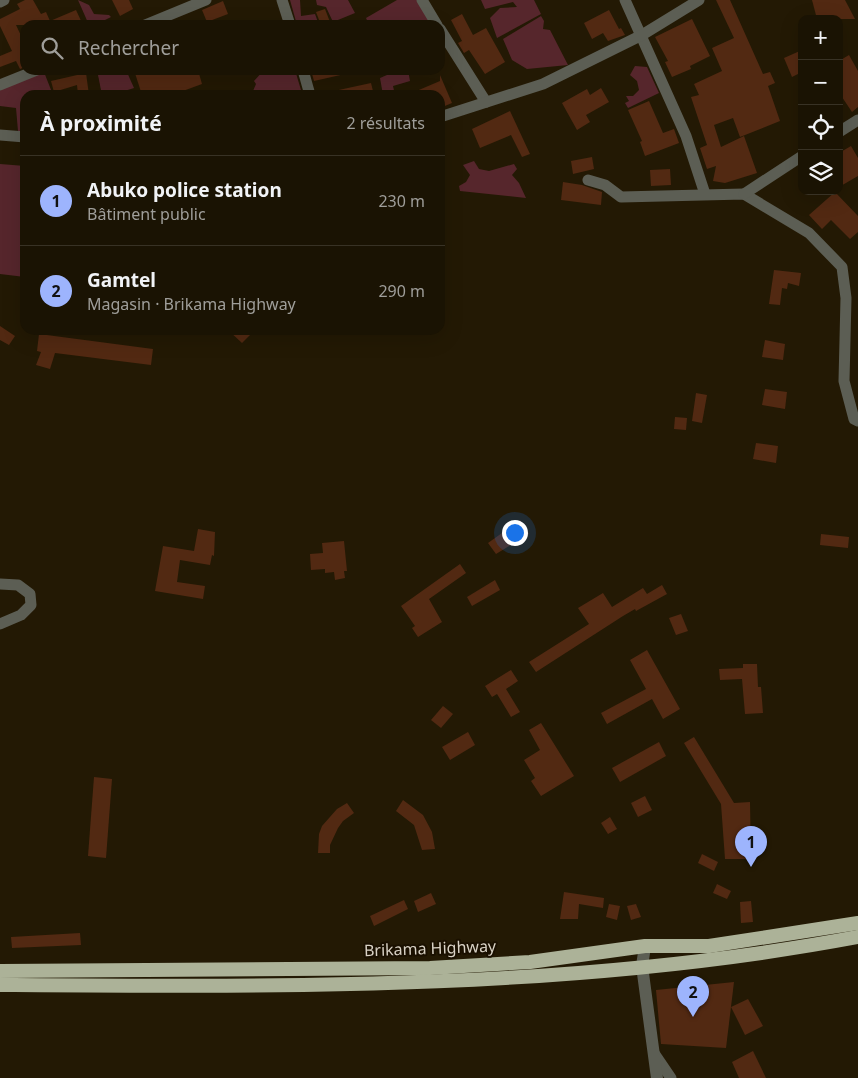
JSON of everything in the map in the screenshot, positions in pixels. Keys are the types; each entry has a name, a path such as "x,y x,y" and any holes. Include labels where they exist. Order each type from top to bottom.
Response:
{"highway":[{"name":"Brikama Highway","path":"0,971 430,968 530,962 645,946 709,946 858,923"},
{"name":"Brikama Highway","path":"0,986 212,987 413,983 642,966 769,952 858,937"}],"street":[{"path":"0,2 4,0"},
{"path":"158,20 206,0"},
{"path":"282,0 288,20"},
{"path":"422,0 435,20"},
{"path":"625,0 686,136 705,194"},
{"path":"445,115 544,84 642,35 699,0"},
{"path":"445,37 486,102"},
{"path":"0,85 25,75"},
{"path":"304,75 309,90"},
{"path":"843,129 858,120"},
{"path":"0,135 20,137"},
{"path":"744,194 798,159"},
{"path":"588,180 605,185 621,197 744,194 809,233 842,267 846,298 844,381 854,419 858,421"},
{"path":"0,584 18,585 30,594 31,605 21,615 0,624"},
{"path":"645,946 642,966 657,1078"},
{"path":"654,1053 671,1078"}],"shaded area":[{"path":"78,0 89,5 94,14 109,15 111,17 105,20 87,20"},
{"path":"290,0 300,0 301,16 315,14 317,20 296,20"},
{"path":"316,0 348,0 355,13 338,20 332,20 326,7 317,5"},
{"path":"397,0 419,0 428,13 429,20 367,20 366,18"},
{"path":"481,0 534,0 541,14 497,38 490,18 500,8 517,7 513,2 485,9"},
{"path":"541,16 544,21 543,29 550,30 568,65 527,69 512,60 503,39"},
{"path":"635,66 647,67 659,93 628,108 625,103 629,101 626,96 633,96 639,90 637,81 630,75"},
{"path":"36,75 45,75 51,90 20,90 20,131 18,131 16,108 0,106 0,89"},
{"path":"98,75 128,75 134,88 128,90 101,90"},
{"path":"259,75 296,75 301,90 253,90 256,84 254,81"},
{"path":"387,75 409,75 410,81 393,86 394,90 382,90 380,78"},
{"path":"474,161 479,169 489,171 514,164 517,169 512,175 519,183 526,198 460,191 459,186 466,182 470,175 463,165"},
{"path":"0,164 20,166 20,276 0,274"}],"building":[{"path":"25,0 33,0 41,14 46,12 50,20 20,20 20,25 16,25 20,33 20,69 16,61 0,67 0,56 12,51 0,26 0,19 20,9 17,4"},
{"path":"112,0 129,0 133,9 120,16"},
{"path":"716,0 730,0 763,74 770,72 775,83 768,86 780,121 740,137 733,118 714,125 721,147 744,136 757,173 725,183 713,181 716,166 707,169 700,148 707,145 691,97 699,95 694,84 722,71 712,48 734,38"},
{"path":"812,0 845,0 855,19 843,19 843,15 816,15"},
{"path":"223,1 228,14 212,20 206,20 202,10"},
{"path":"325,9 329,20 319,20 316,12"},
{"path":"76,10 81,20 52,20"},
{"path":"609,10 619,29 621,28 625,35 608,41 603,33 592,39 584,23"},
{"path":"462,14 473,35 486,28 505,62 485,74 469,50 464,53 458,43 462,41 451,20"},
{"path":"692,19 710,56 690,66 691,69 672,77 665,62 668,61 655,37"},
{"path":"798,52 798,74 792,77 784,58"},
{"path":"849,55 858,71 858,107 852,112 843,98 843,59"},
{"path":"77,75 86,75 88,90 78,90 77,85 53,90 51,81"},
{"path":"136,75 199,75 202,84 186,90 140,90"},
{"path":"312,75 341,75 314,81"},
{"path":"440,75 452,103 445,106 445,90 419,90 440,81"},
{"path":"371,83 373,90 339,90"},
{"path":"601,88 609,102 586,115 590,122 577,130 562,103 587,89 590,95"},
{"path":"649,101 663,133 674,129 679,143 645,156 640,142 642,141 628,110"},
{"path":"510,111 530,154 522,157 511,135 480,148 472,129"},
{"path":"851,146 858,158 858,176 843,185 843,151"},
{"path":"592,157 594,169 573,174 571,161"},
{"path":"670,169 671,185 651,186 650,170"},
{"path":"563,182 582,185 602,192 601,205 561,200"},
{"path":"832,195 838,195 858,216 858,232 850,239 831,220 822,229 809,215"},
{"path":"774,270 801,273 799,286 788,283 787,289 782,288 780,305 769,304"},
{"path":"0,326 15,336 9,345 0,340"},
{"path":"39,335 153,349 151,365 55,353 50,369 36,365 41,352 37,351"},
{"path":"233,335 250,335 242,343"},
{"path":"765,340 785,344 783,360 762,357"},
{"path":"765,389 787,392 785,409 762,405"},
{"path":"696,393 707,395 702,423 692,421"},
{"path":"675,417 687,418 686,430 674,429"},
{"path":"756,443 778,446 776,463 753,459"},
{"path":"520,520 529,534 496,554 488,543"},
{"path":"198,529 215,532 214,556 212,555 210,565 180,560 177,582 205,586 203,599 155,591 163,546 194,551"},
{"path":"821,534 849,537 848,548 820,545"},
{"path":"344,541 347,571 344,571 345,578 335,580 334,572 325,573 325,569 311,570 310,554 323,553 322,543"},
{"path":"460,564 466,573 429,599 442,622 418,637 412,628 415,626 401,606"},
{"path":"495,580 500,590 472,606 467,597"},
{"path":"662,585 667,594 623,616 536,672 529,662 589,624 578,608 603,593 612,607 643,588 647,594"},
{"path":"681,614 688,631 676,635 669,618"},
{"path":"647,650 680,709 663,719 652,699 607,724 601,713 646,689 630,660"},
{"path":"743,664 757,664 758,687 761,687 763,713 745,714 742,679 720,680 719,669 743,668"},
{"path":"511,670 518,681 506,689 520,712 511,717 497,694 492,697 485,686"},
{"path":"443,706 453,714 441,728 431,720"},
{"path":"541,723 574,776 541,796 531,781 535,778 524,760 540,750 529,730"},
{"path":"468,732 475,745 450,760 442,747"},
{"path":"694,737 734,803 750,802 751,859 725,859 721,804 684,743"},
{"path":"659,742 666,756 620,782 612,768"},
{"path":"94,777 112,779 106,858 88,856"},
{"path":"645,796 652,810 638,817 631,803"},
{"path":"403,800 423,815 432,832 435,849 422,850 414,825 396,811"},
{"path":"347,803 354,813 343,821 338,828 330,845 330,853 318,853 319,834 322,826 337,809"},
{"path":"610,817 617,829 608,834 601,823"},
{"path":"702,854 718,862 714,871 698,863"},
{"path":"717,884 731,891 727,899 713,893"},
{"path":"564,892 604,898 603,908 579,904 578,919 560,919"},
{"path":"431,893 436,904 418,912 414,901"},
{"path":"404,900 408,909 374,926 370,916"},
{"path":"751,901 753,922 741,923 740,902"},
{"path":"609,904 620,906 617,920 606,917"},
{"path":"636,904 641,917 631,920 627,906"},
{"path":"80,933 81,945 12,948 11,937"},
{"path":"734,982 726,1048 661,1044 656,990"},
{"path":"748,999 763,1026 745,1035 731,1007"},
{"path":"753,1051 766,1078 739,1078 732,1062"}],"place":[{"name":"Abuko police station","path":"751,867"},
{"name":"Gamtel","path":"693,1017"}]}
